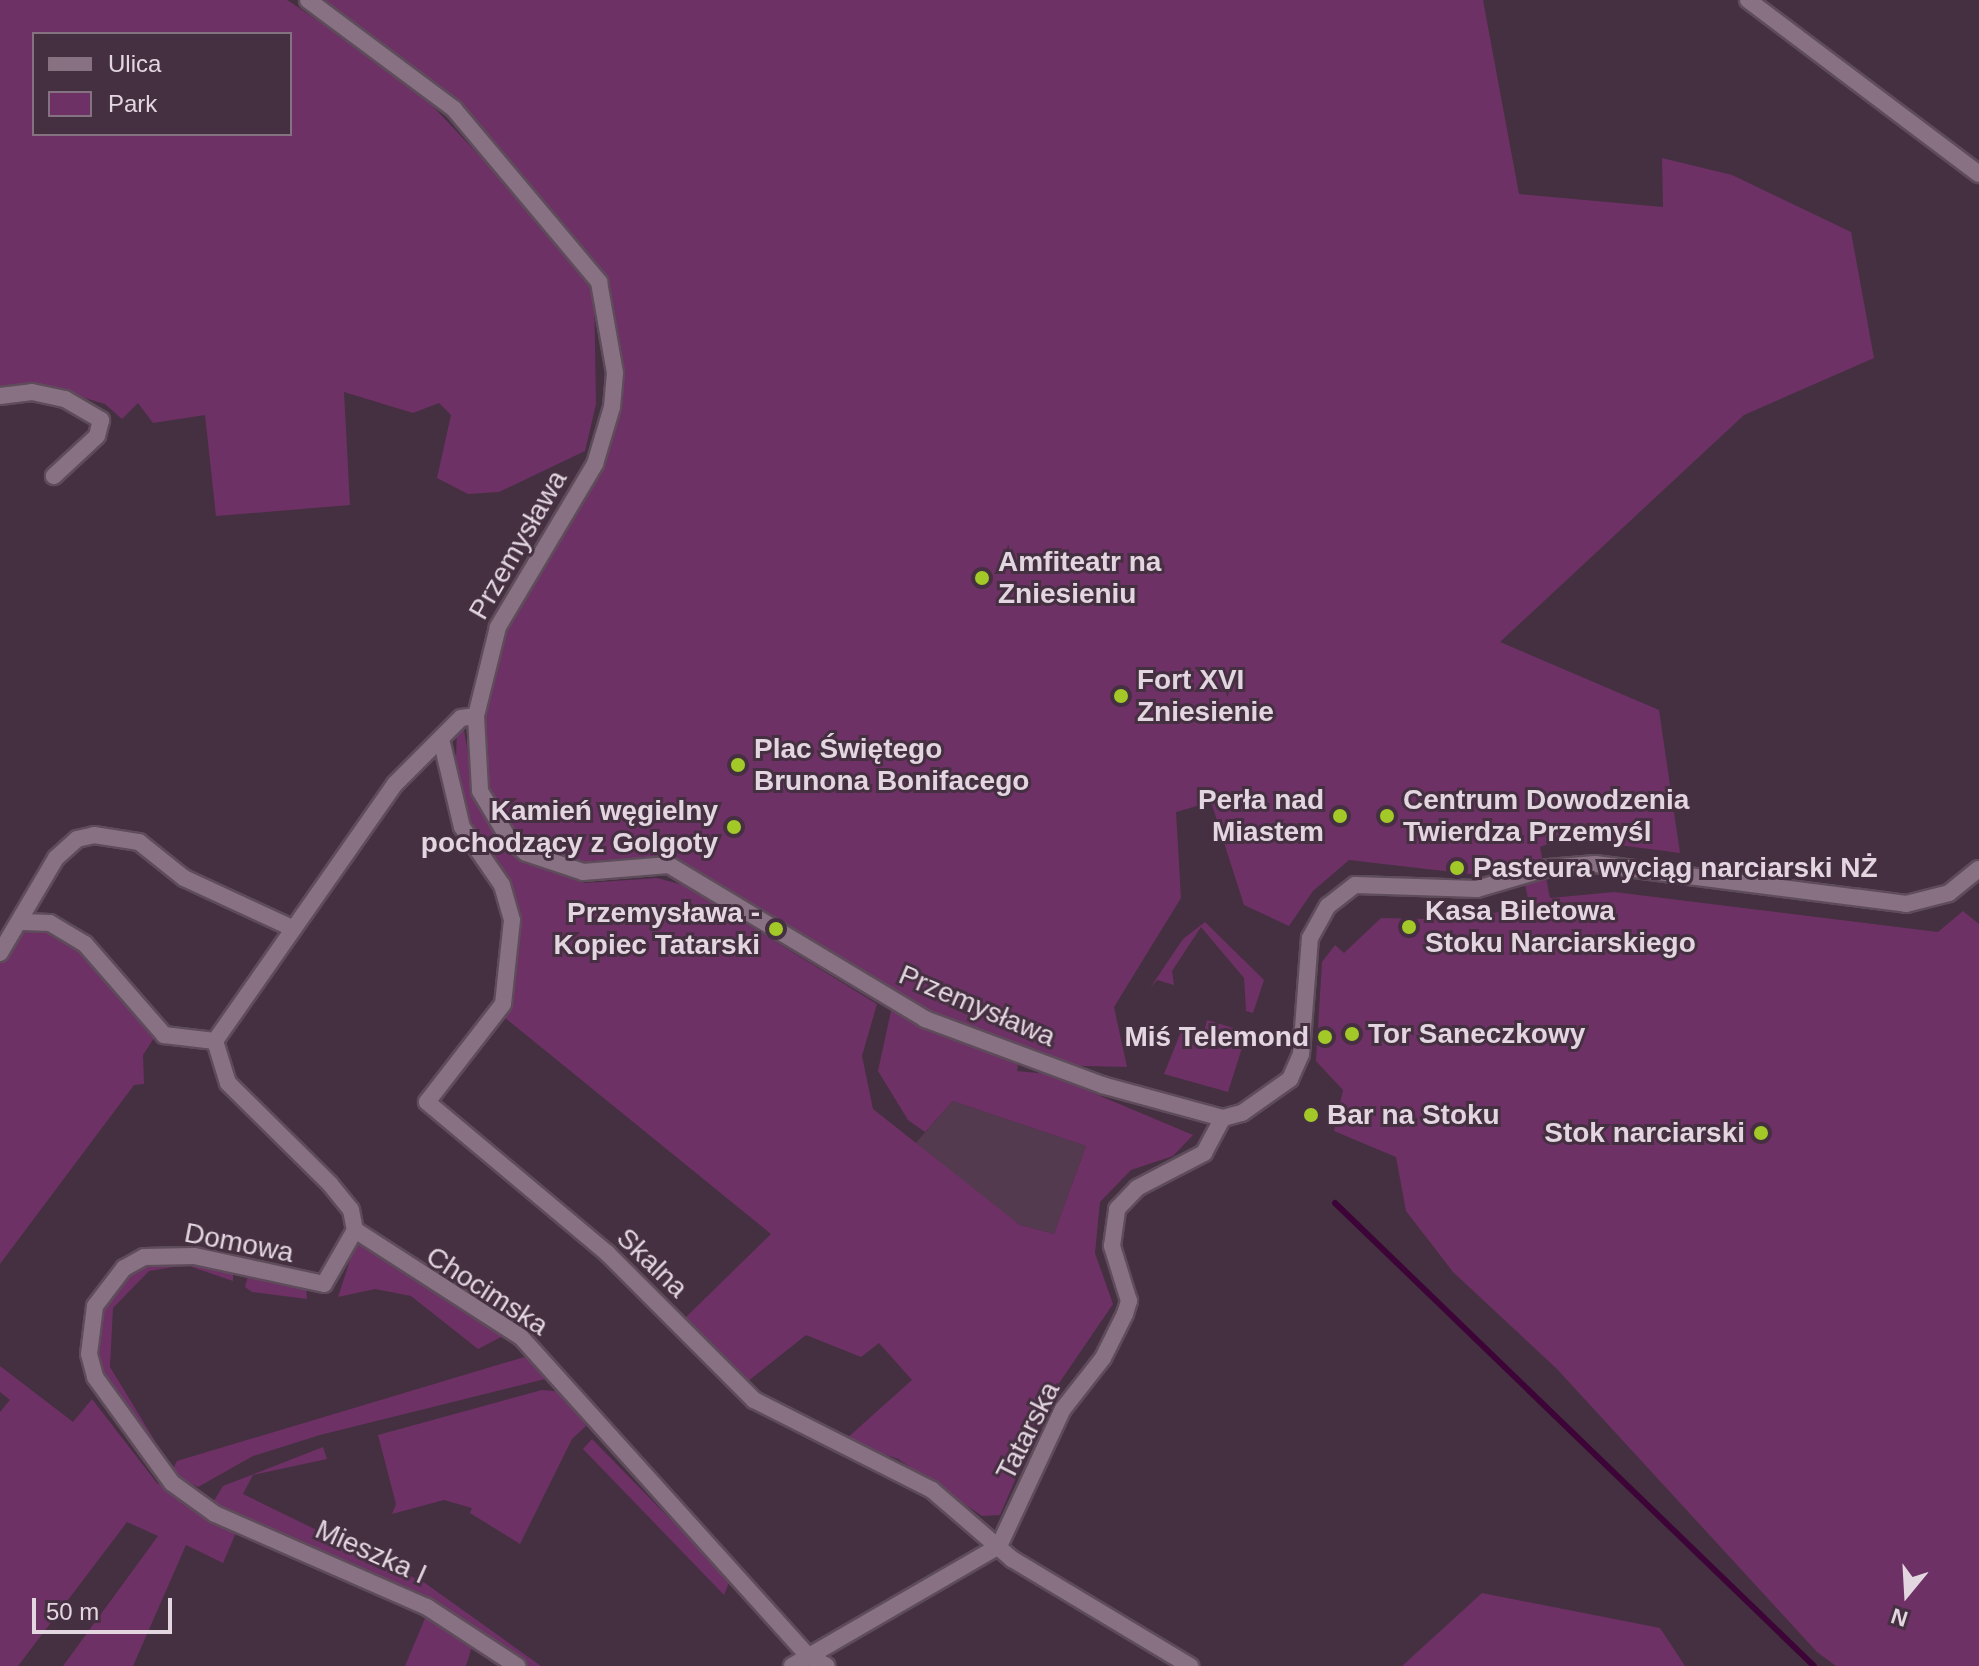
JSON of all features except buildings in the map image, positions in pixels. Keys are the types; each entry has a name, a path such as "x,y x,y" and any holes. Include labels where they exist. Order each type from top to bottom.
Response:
{"street":[{"name":"Przemysława","path":"308,0 454,109 599,282 615,373 612,407 595,464 498,627 476,716 480,791 507,836 526,853 583,872 669,865 925,1019 1102,1085 1223,1118"},
{"path":"1748,0 1979,174"},
{"path":"0,396 32,392 65,399 101,420 97,436 54,476"},
{"path":"215,1041 292,928 314,909 395,784 461,718 476,716"},
{"name":"Skalna","path":"441,739 462,827 502,885 512,920 503,1004 427,1102 607,1253 754,1400 932,1490 999,1546 1190,1666"},
{"path":"0,953 65,848 77,839 118,834 184,878 292,928"},
{"path":"1223,1118 1273,1095 1290,1079 1301,1054 1310,938 1328,906 1355,885 1477,889 1595,864 1906,904 1949,893 1979,869"},
{"path":"22,922 50,923 85,944 164,1035 215,1041"},
{"path":"215,1041 228,1083 330,1184 351,1210 355,1230"},
{"name":"Tatarska","path":"999,1546 1063,1409 1103,1358 1125,1314 1129,1301 1112,1246 1117,1209 1137,1188 1204,1153 1223,1118"},
{"name":"Domowa","path":"195,1499 162,1470 95,1377 90,1330 108,1281 144,1257 165,1254 324,1284 355,1230"},
{"name":"Chocimska","path":"355,1230 521,1337 808,1656"},
{"name":"Mieszka I","path":"195,1499 427,1607 517,1666"},
{"path":"792,1666 999,1546"},
{"path":"808,1656 827,1666"}],"shaded area":[{"path":"953,1101 1086,1146 1054,1234 1020,1225 913,1146"}],"green space":[{"path":"0,0 287,0 409,81 559,240 594,290 596,404 585,451 499,492 468,494 437,478 451,415 439,403 413,413 344,392 350,505 216,516 205,415 153,423 138,403 122,419 105,404 51,388 0,388"},
{"path":"308,0 1483,0 1519,194 1663,207 1662,158 1732,175 1851,232 1874,358 1744,415 1500,642 1659,710 1680,853 1565,838 1540,847 1550,898 1614,892 1938,932 1963,911 1979,924 1979,1666 1836,1666 1817,1652 1557,1369 1453,1272 1406,1211 1396,1157 1334,1131 1343,1090 1316,1061 1322,962 1335,945 1344,953 1381,918 1467,920 1529,904 1520,860 1470,874 1349,860 1313,891 1289,926 1244,905 1211,802 1176,812 1181,898 1114,1007 1127,1067 1046,1065 969,1038 669,865 611,874 526,853 480,791 486,660 579,493 612,407 599,282 454,109"},
{"path":"457,730 464,730 476,801 520,859 585,883 657,878 683,885 877,1004 862,1056 873,1109 1020,1225 1054,1234 1086,1146 953,1101 925,1132 908,1120 878,1071 891,1011 1018,1065 1017,1071 1048,1074 1193,1135 1173,1156 1131,1170 1100,1202 1095,1253 1113,1304 1053,1392 1000,1515 982,1516 898,1459 845,1440 912,1380 879,1343 861,1357 806,1335 747,1382 684,1319 771,1234 504,1017 518,914 513,892 476,843 455,785"},
{"path":"1205,922 1264,980 1253,1013 1246,1011 1244,978 1201,927 1172,971 1174,985 1157,980 1150,988 1183,939"},
{"path":"21,930 59,931 83,949 156,1035 143,1055 144,1084 134,1085 0,1264 0,959"},
{"path":"1207,1020 1247,1032 1228,1092 1164,1074 1182,1029 1203,1035"},
{"path":"355,1245 365,1245 503,1336 478,1349 411,1296 375,1289 338,1297"},
{"path":"193,1262 233,1274 233,1281 186,1265 149,1271 113,1308 110,1367 155,1441 148,1448 103,1379 93,1347 99,1308 120,1279 149,1264"},
{"path":"248,1276 306,1287 307,1299 252,1292 245,1287"},
{"path":"531,1355 545,1379 320,1435 253,1456 198,1487 170,1474 177,1461"},
{"path":"0,1366 73,1422 92,1399 157,1483 238,1528 223,1563 186,1545 133,1666 63,1666 158,1536 127,1522 18,1666 0,1666 0,1412 10,1400 0,1392"},
{"path":"542,1390 564,1392 586,1426 572,1439 520,1544 470,1513 472,1508 444,1500 392,1514 396,1504 378,1435"},
{"path":"592,1439 730,1580 724,1595 583,1449"},
{"path":"323,1447 327,1459 253,1475 243,1494 425,1583 541,1666 528,1666 451,1611 212,1504 223,1486"},
{"path":"1482,1593 1660,1628 1685,1666 1402,1666"},
{"path":"426,1616 473,1643 466,1666 405,1666"}],"waterway":[{"path":"1335,1203 1814,1666"}],"place":[{"name":"Amfiteatr na Zniesieniu","path":"982,578"},
{"name":"Fort XVI Zniesienie","path":"1121,696"},
{"name":"Plac Świętego Brunona Bonifacego","path":"738,765"},
{"name":"Perła nad Miastem","path":"1340,816"},
{"name":"Centrum Dowodzenia Twierdza Przemyśl","path":"1387,816"},
{"name":"Kamień węgielny pochodzący z Golgoty","path":"734,827"},
{"name":"Pasteura wyciąg narciarski NŻ","path":"1457,868"},
{"name":"Kasa Biletowa Stoku Narciarskiego","path":"1409,927"},
{"name":"Przemysława - Kopiec Tatarski","path":"776,929"},
{"name":"Tor Saneczkowy","path":"1352,1034"},
{"name":"Miś Telemond","path":"1325,1037"},
{"name":"Bar na Stoku","path":"1311,1115"},
{"name":"Stok narciarski","path":"1761,1133"}]}
